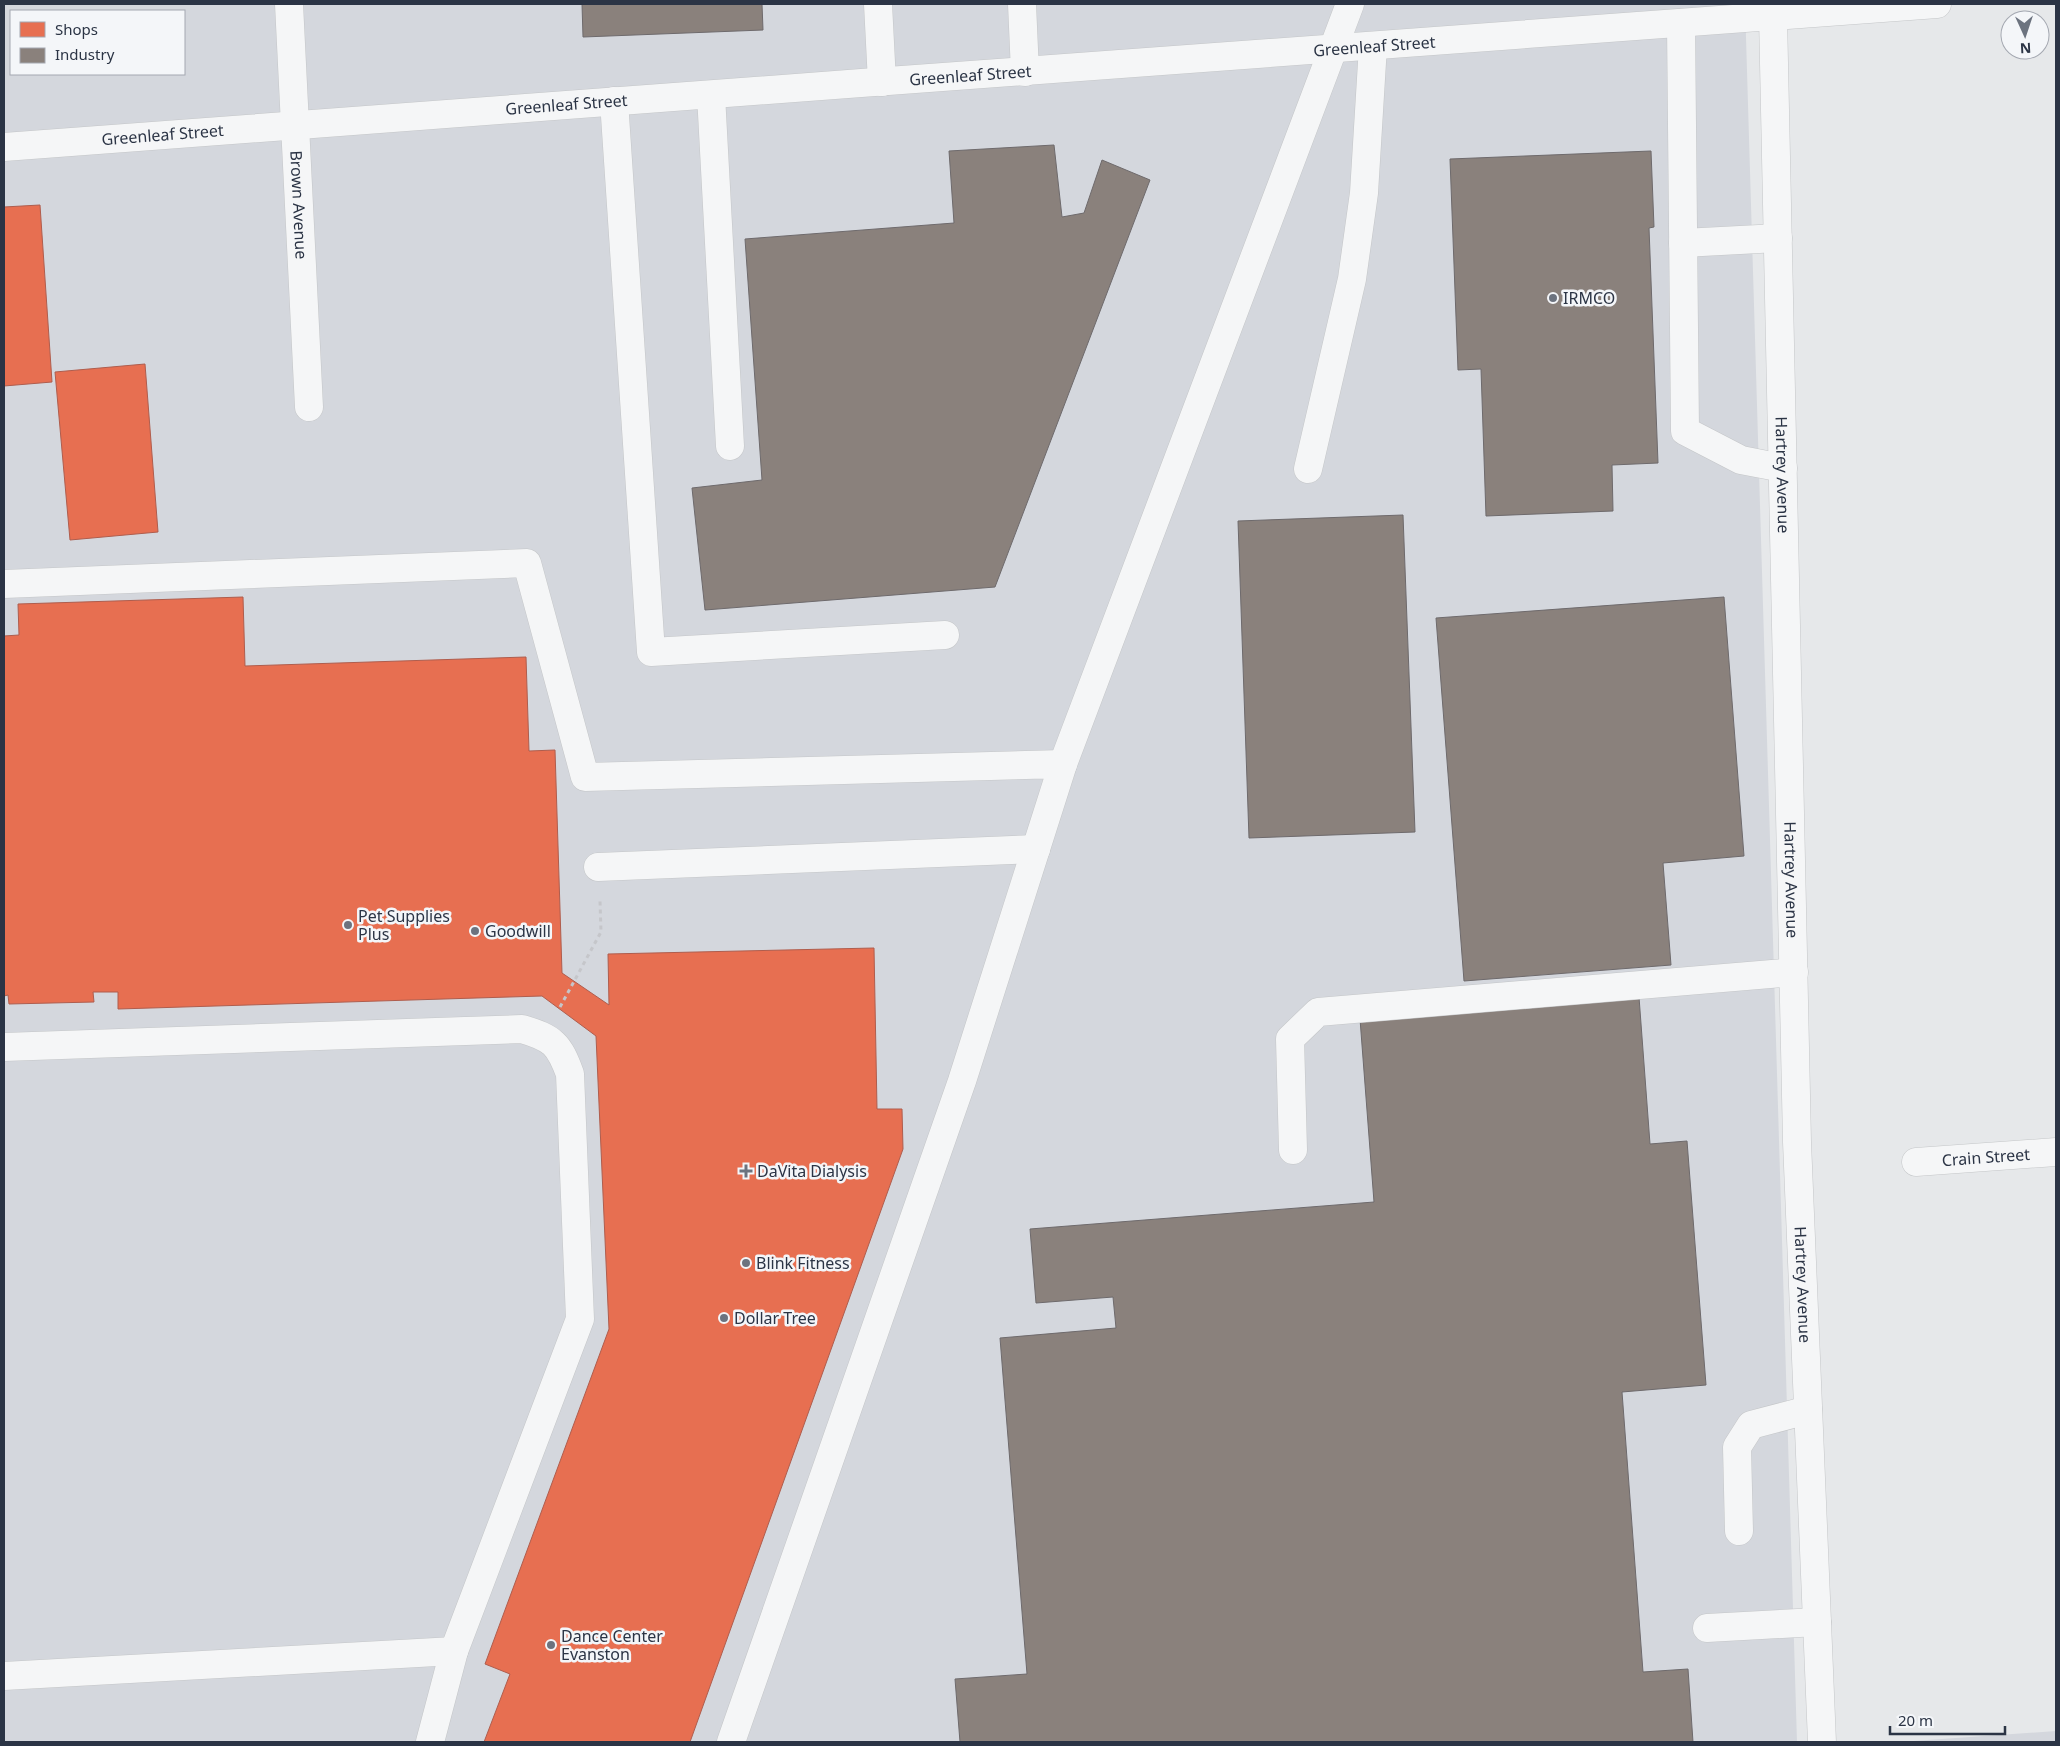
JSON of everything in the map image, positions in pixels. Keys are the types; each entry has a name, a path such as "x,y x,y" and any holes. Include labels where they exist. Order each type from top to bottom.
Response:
{"street":[{"name":"Brown Avenue","path":"289,4 309,407"},
{"path":"878,4 882,82"},
{"path":"1022,4 1025,72"},
{"path":"731,1742 962,1081 1063,764 1350,4"},
{"name":"Greenleaf Street","path":"4,147 294,124 1937,4"},
{"name":"Hartrey Avenue","path":"1773,16 1797,1142 1822,1742"},
{"path":"1680,23 1685,431 1741,460 1782,468"},
{"path":"1308,469 1353,269 1364,193 1372,46"},
{"path":"711,94 730,446"},
{"path":"614,102 651,652 945,635"},
{"path":"1683,243 1778,238"},
{"path":"4,584 528,563 584,777 1063,764"},
{"path":"598,866 1036,849"},
{"path":"1294,1150 1290,1039 1318,1012 1794,972"},
{"path":"4,1047 522,1029 545,1036 562,1052 570,1074 580,1319 454,1651 430,1742"},
{"name":"Crain Street","path":"1916,1162 2056,1152"},
{"path":"1738,1531 1737,1447 1751,1425 1808,1410"},
{"path":"1707,1628 1817,1622"},
{"path":"4,1676 454,1651"}],"path":[{"path":"545,1036 601,932 598,866"}],"shaded area":[{"path":"4,4 1745,4 1797,1742 4,1742"},
{"path":"2056,1731 2056,1742 1899,1742"}],"building: Shops":[{"path":"40,205 52,382 4,386 4,207"},
{"path":"145,364 158,532 70,540 55,372"},
{"path":"243,597 245,666 526,657 529,751 555,750 562,973 609,1005 608,954 874,948 877,1109 902,1109 903,1149 690,1742 484,1742 510,1674 485,1664 609,1329 596,1036 542,996 118,1009 118,992 93,992 94,1002 9,1004 8,995 4,996 4,636 19,635 18,604"}],"building: Industry":[{"path":"582,4 762,4 763,30 583,37"},
{"path":"1054,145 1062,217 1084,213 1102,160 1150,180 995,587 705,610 692,488 762,480 745,239 954,223 949,151"},
{"name":"IRMCO","path":"1651,151 1654,227 1649,228 1658,463 1612,465 1613,511 1486,516 1481,369 1458,370 1450,159"},
{"path":"1403,515 1415,832 1249,838 1238,521"},
{"path":"1724,597 1744,856 1663,863 1671,965 1464,981 1436,618"},
{"path":"1639,997 1650,1144 1687,1141 1706,1385 1622,1392 1643,1672 1688,1669 1693,1742 960,1742 955,1679 1027,1674 1000,1338 1116,1328 1113,1297 1036,1303 1030,1229 1374,1202 1360,1019"}],"place":[{"name":"IRMCO","path":"1553,298"},
{"name":"Pet Supplies Plus","path":"348,925"},
{"name":"Goodwill","path":"475,931"},
{"name":"DaVita Dialysis","path":"746,1171"},
{"name":"Blink Fitness","path":"746,1263"},
{"name":"Dollar Tree","path":"724,1318"},
{"name":"Dance Center Evanston","path":"551,1645"}]}
